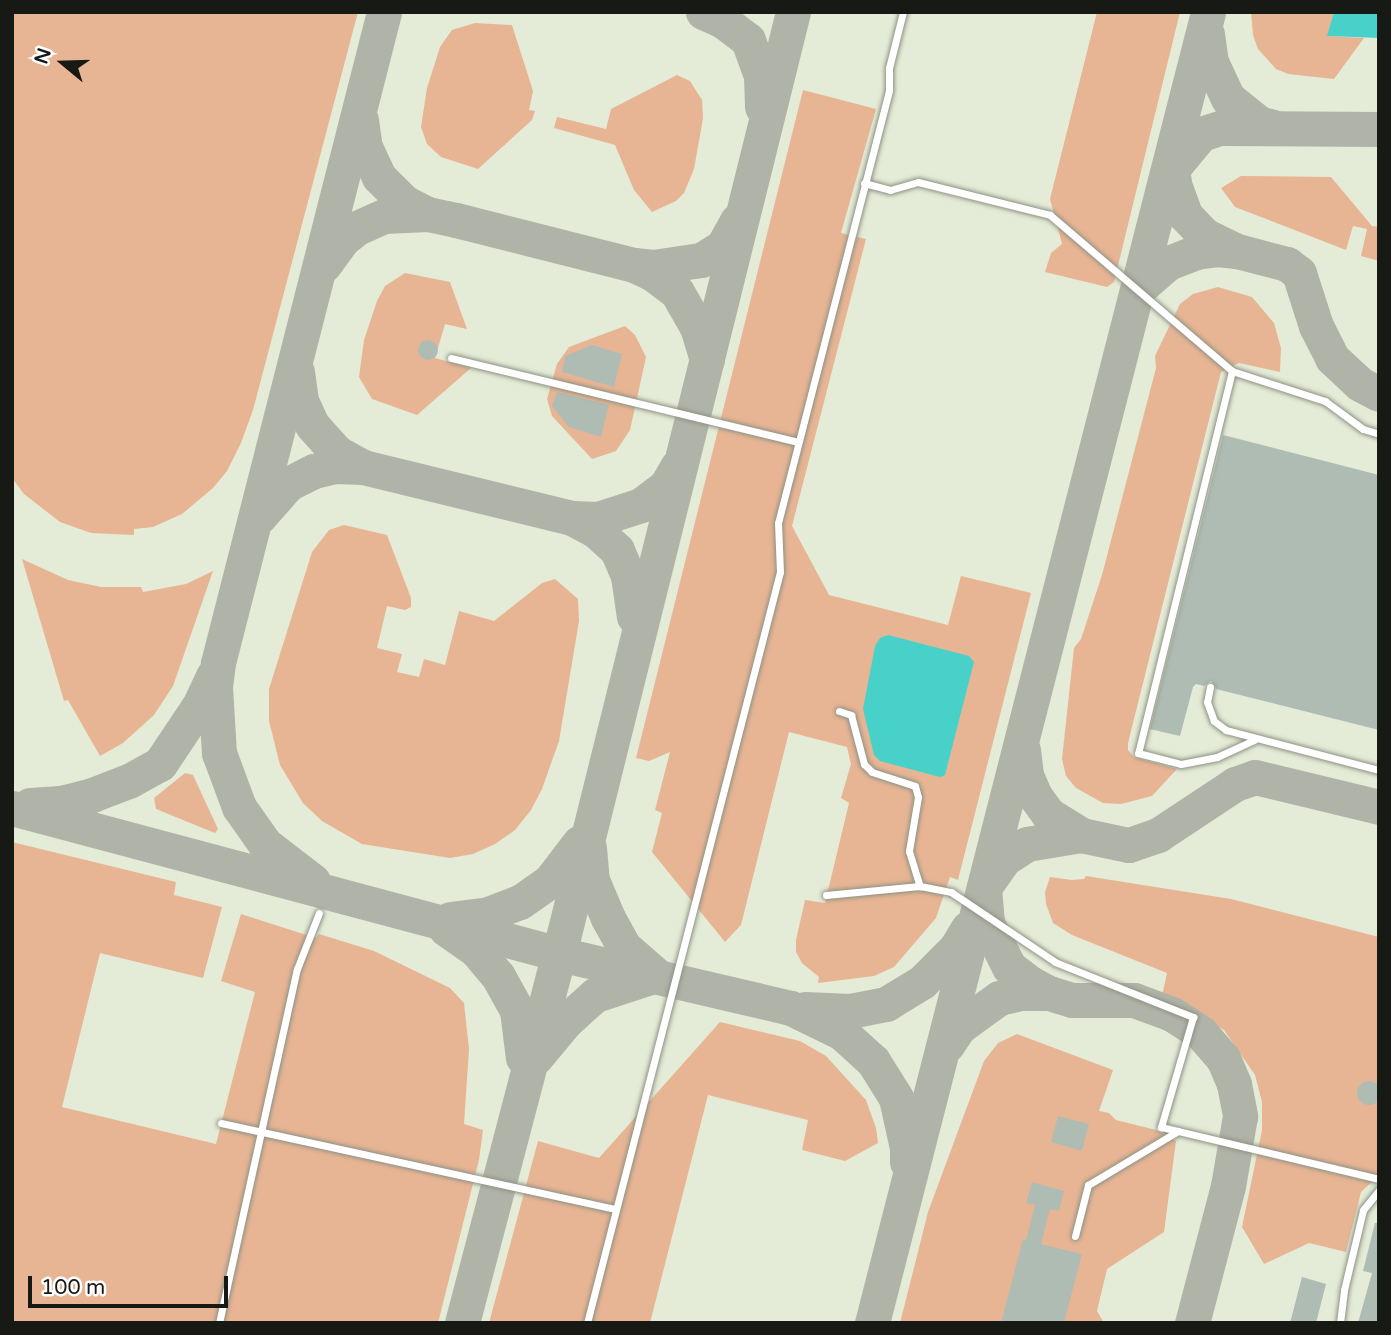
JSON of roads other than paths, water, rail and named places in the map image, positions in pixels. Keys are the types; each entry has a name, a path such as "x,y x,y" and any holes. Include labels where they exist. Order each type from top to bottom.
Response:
{"lane":[{"path":"587,1323 780,572 778,523 889,90 888,68 903,12"},
{"path":"864,183 890,190 918,182 1050,215 1232,371 1325,401 1363,429 1379,433"},
{"path":"451,358 798,442"},
{"path":"1232,371 1138,752 1181,764 1217,757 1254,740"},
{"path":"1210,687 1207,702 1214,721 1226,730 1254,740 1379,770"},
{"path":"839,711 850,715 864,764 872,772 915,786 917,813 909,851 920,886"},
{"path":"826,895 920,886 951,892 1055,962 1192,1017 1161,1127 1379,1179"},
{"path":"219,1323 297,968 319,913"},
{"path":"221,1123 616,1209"},
{"path":"1075,1236 1088,1185 1178,1132"},
{"path":"1340,1323 1344,1290 1363,1210 1379,1190"}],"water":[{"path":"1334,12 1379,12 1379,38 1327,36"},
{"path":"888,635 969,656 974,662 945,775 940,777 880,761 874,755 863,709 875,646 880,638"}]}
